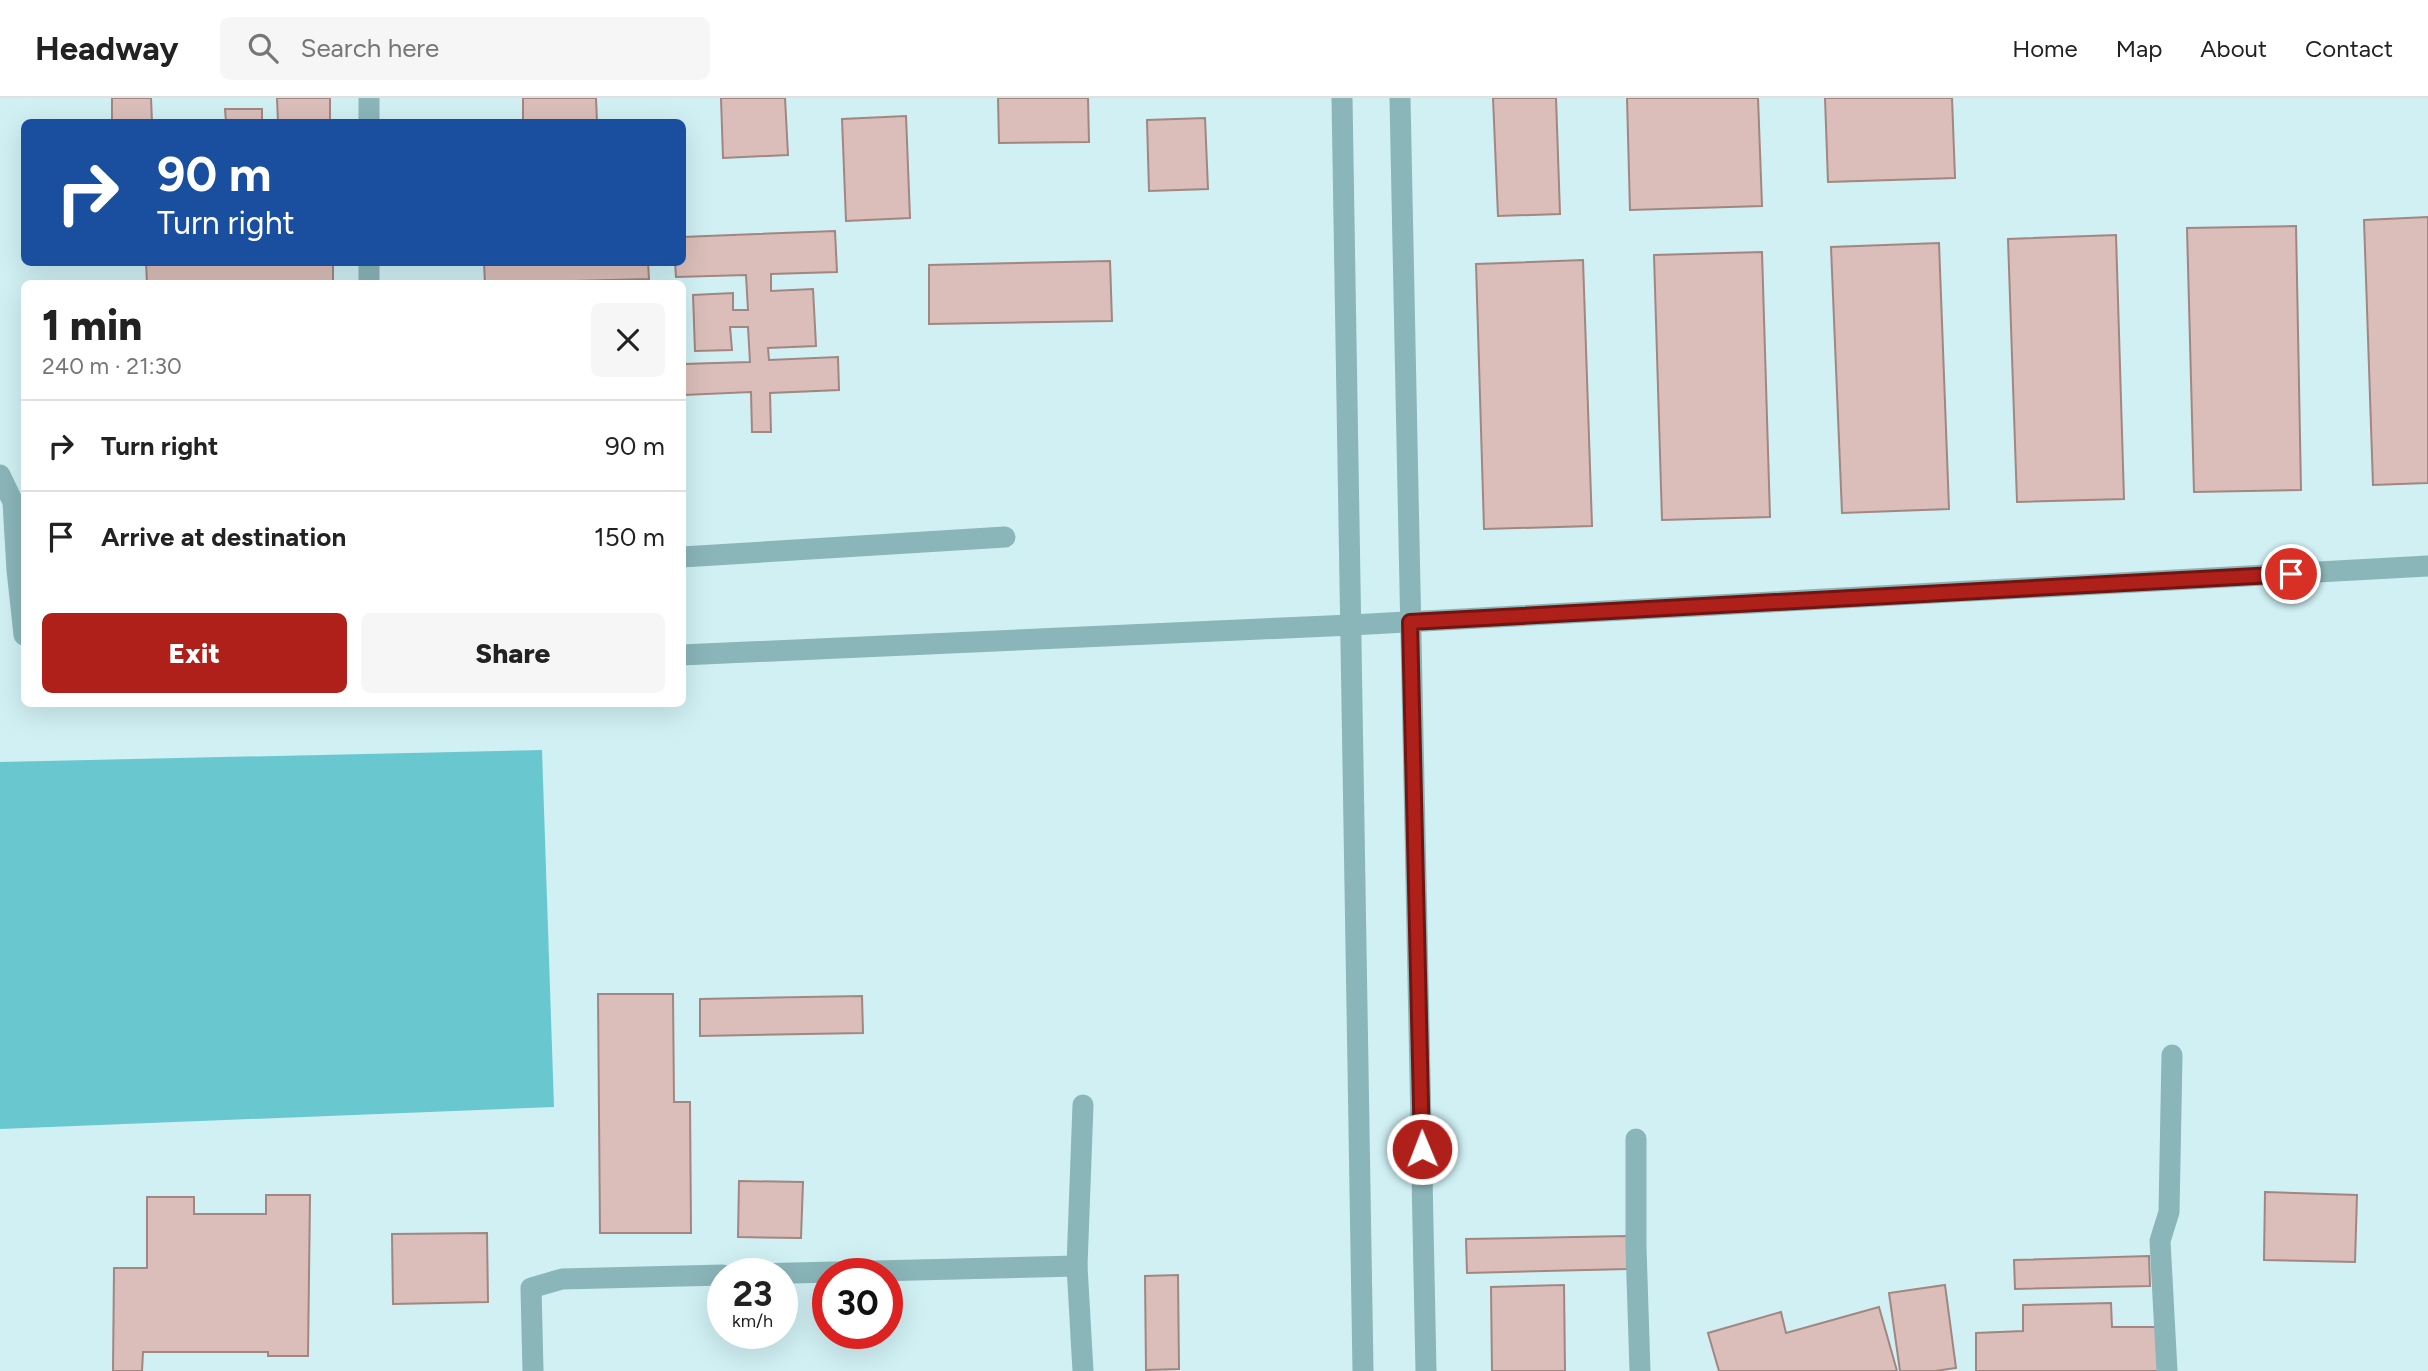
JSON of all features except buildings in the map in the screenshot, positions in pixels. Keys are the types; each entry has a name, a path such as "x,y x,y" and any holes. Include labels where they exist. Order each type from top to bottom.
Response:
{"street":[{"path":"369,98 369,119"},
{"path":"1342,98 1363,1371"},
{"path":"1400,98 1426,1371"},
{"path":"0,475 13,502 21,607"},
{"path":"686,557 1004,537"},
{"path":"686,654 1351,625 2428,566"},
{"path":"2167,1371 2160,1241 2169,1212 2172,1055"},
{"path":"1083,1105 1077,1266 1083,1371"},
{"path":"1636,1139 1640,1371"},
{"path":"798,1273 1077,1266"},
{"path":"533,1371 531,1288 562,1279 707,1275"}],"shaded area":[{"path":"542,750 554,1107 0,1129 0,762"}],"route":[{"path":"1422,1149 1410,622 2291,574"}]}
